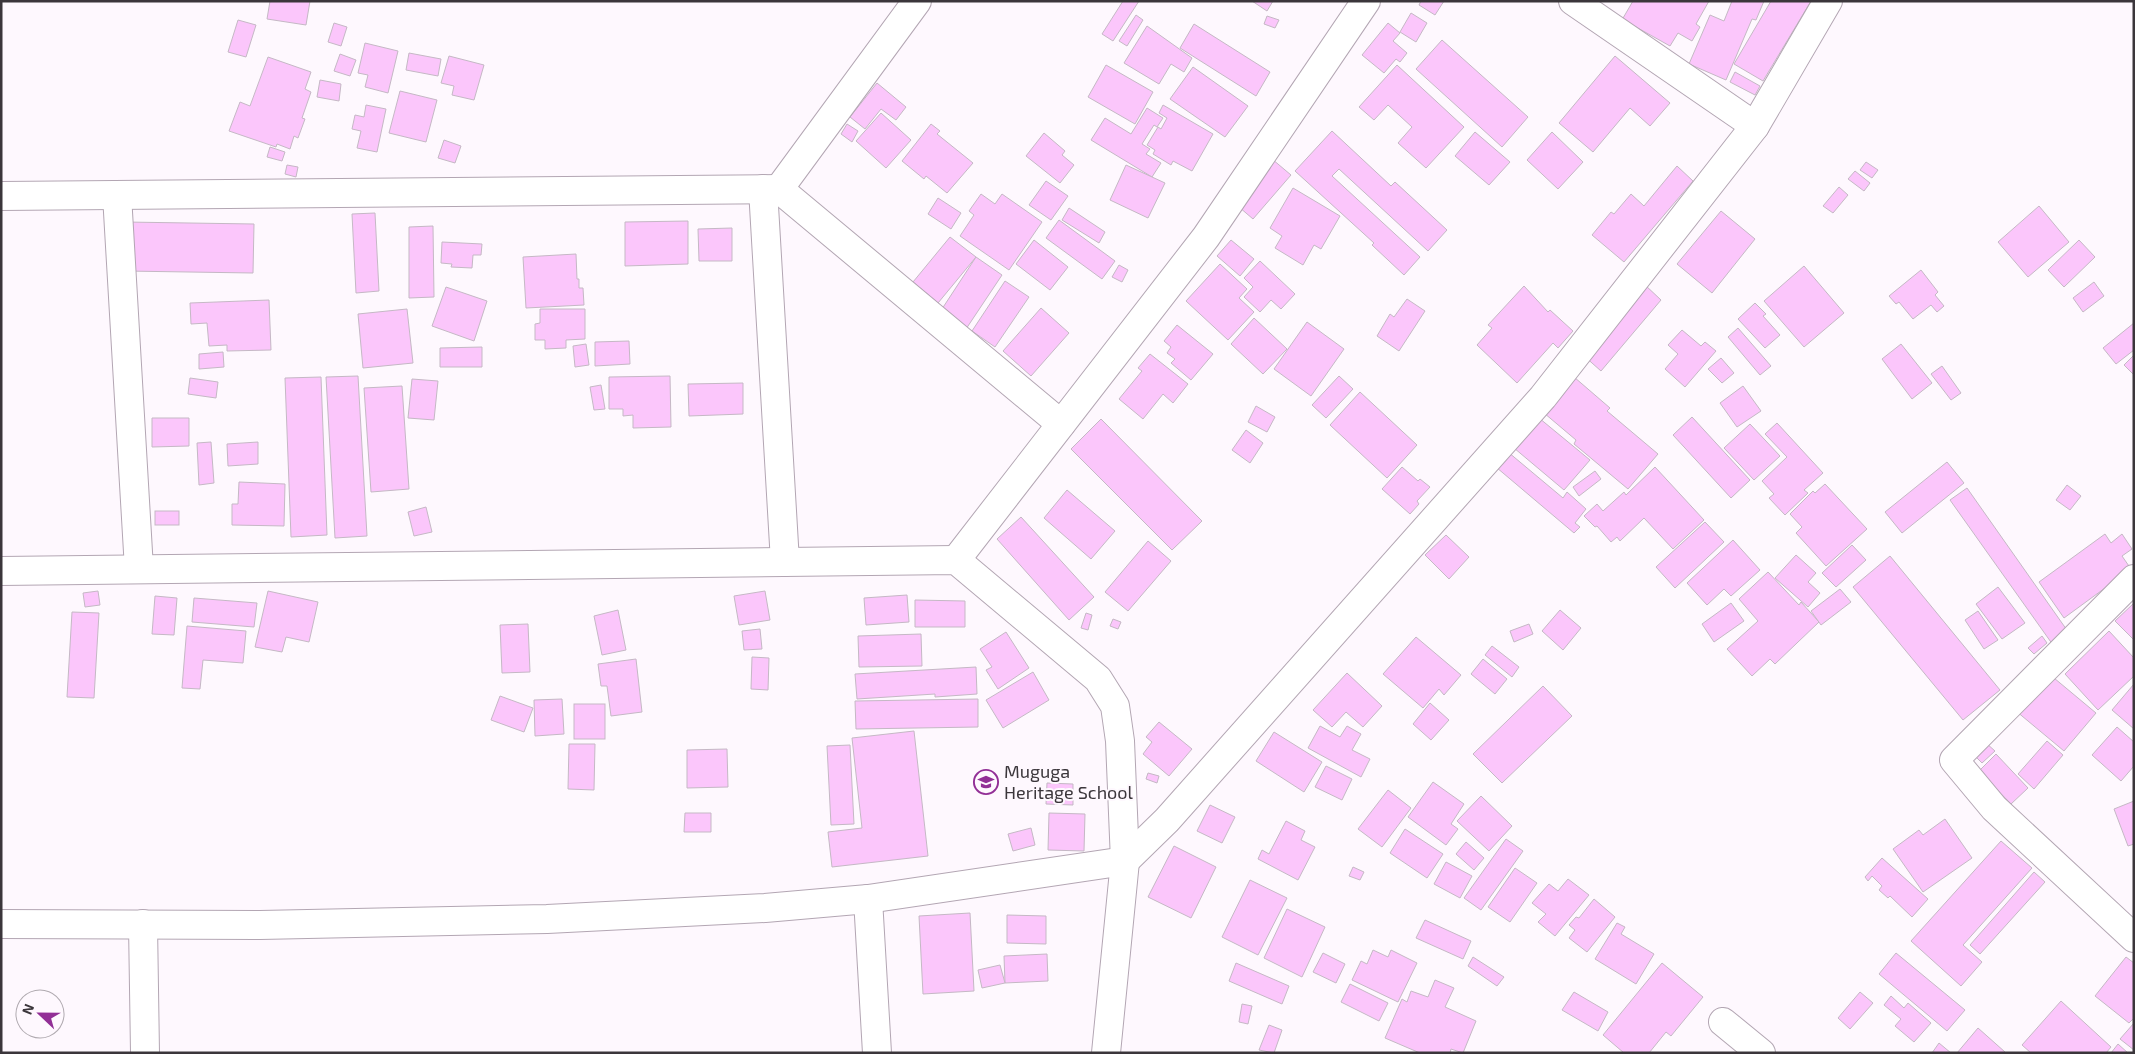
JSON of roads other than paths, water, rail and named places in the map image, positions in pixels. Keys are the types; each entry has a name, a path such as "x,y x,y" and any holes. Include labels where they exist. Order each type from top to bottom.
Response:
{"street":[{"path":"785,562 771,189 917,1"},
{"path":"956,560 1206,237 1366,1"},
{"path":"1573,1 1755,126"},
{"path":"1,924 260,925 546,919 765,908 868,899 1125,860 1167,820 1543,397 1755,126 1828,1"},
{"path":"1,196 771,189 1061,424"},
{"path":"116,195 139,569"},
{"path":"1,570 956,560 1098,679 1115,706 1120,741 1125,860 1106,1053"},
{"path":"2134,579 1954,760 1994,808 2134,938"},
{"path":"868,899 877,1053"},
{"path":"143,924 145,1053"},
{"path":"1723,1022 1761,1053"}],"place":[{"name":"Muguga Heritage School","path":"986,782"}]}
